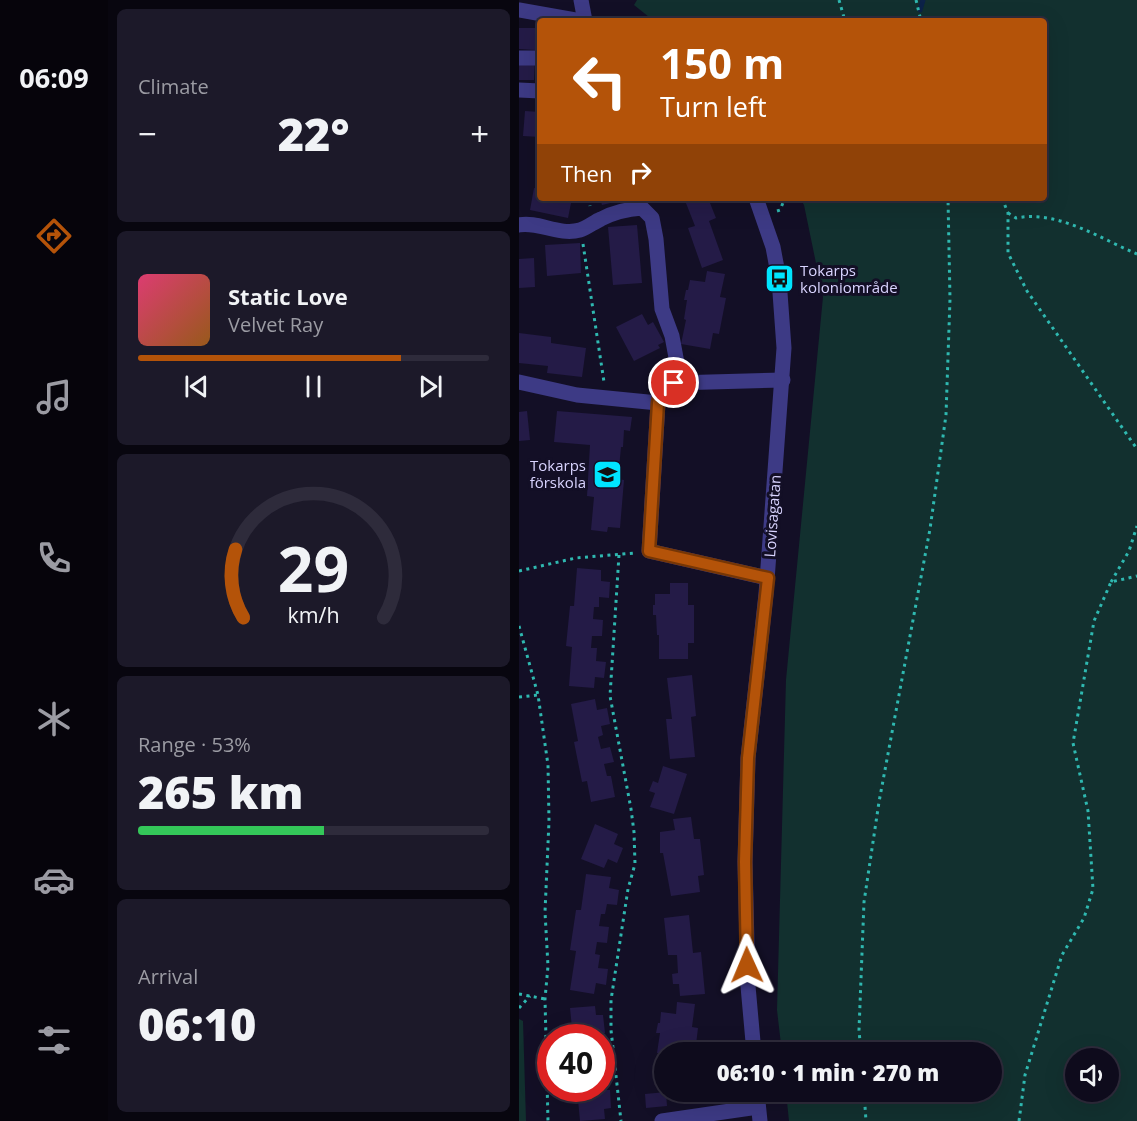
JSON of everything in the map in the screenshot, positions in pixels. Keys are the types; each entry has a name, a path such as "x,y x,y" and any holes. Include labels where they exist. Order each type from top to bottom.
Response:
{"street":[{"path":"582,0 585,18"},
{"path":"519,10 564,18"},
{"path":"519,58 537,58"},
{"path":"519,90 537,91"},
{"name":"Lovisagatan","path":"753,1042 747,986 745,862 748,758 768,578 783,380 784,337 779,279 773,247 757,201"},
{"path":"519,225 526,224 553,230 580,230 604,217 630,208 642,208 652,218 662,309 672,336 677,363 674,383"},
{"path":"768,578 649,551 658,403 661,388 674,383 783,380"},
{"path":"519,382 577,395 658,403"},
{"path":"662,1121 759,1107"}],"path":[{"path":"839,0 844,18"},
{"path":"916,0 920,18"},
{"path":"860,1042 864,902 879,802 930,529 946,415 950,298 948,201"},
{"path":"1003,201 1008,213 1008,252 1027,291 1137,449"},
{"path":"1008,213 1016,218 1027,216 1061,220 1137,254"},
{"path":"580,230 586,255 606,398"},
{"path":"1019,1121 1025,1076 1062,955 1084,918 1093,889 1088,812 1073,743 1094,621 1111,582 1129,551 1137,526"},
{"path":"519,571 576,558 649,551"},
{"path":"619,555 610,696 631,808 635,854 611,1000 611,1030 621,1121"},
{"path":"1111,582 1137,576"},
{"path":"519,626 538,695 548,765 549,821 545,912 549,966 545,999 547,1121"},
{"path":"519,697 538,695"},
{"path":"519,994 545,999"},
{"path":"519,1008 530,996"},
{"path":"865,1102 866,1121"}],"green space":[{"path":"637,0 1137,0 1137,1121 789,1121 787,1102 1002,1102 1002,1042 781,1042 777,1010 786,680 823,297 802,201 1047,201 1047,18 650,18 634,5"},
{"path":"519,1019 523,1021 526,1121 519,1121"}],"building":[{"path":"519,28 536,28 535,50 519,49"},
{"path":"519,60 535,60 534,80 519,80"},
{"path":"525,111 537,112 537,137 523,136"},
{"path":"534,188 537,188 537,201 571,201 568,218 530,210"},
{"path":"601,201 619,201 602,205"},
{"path":"685,201 709,201 716,218 709,221 723,260 702,268 688,228 695,226"},
{"path":"637,225 642,283 613,285 608,227"},
{"path":"580,243 581,273 547,276 545,245"},
{"path":"534,258 535,287 519,288 519,259"},
{"path":"707,271 725,274 720,297 726,298 719,334 713,333 710,349 681,344 686,320 684,319 687,300 684,300 686,290 688,290 690,280 705,282"},
{"path":"642,314 648,325 653,322 664,342 658,345 660,348 634,361 616,327"},
{"path":"519,333 551,337 551,343 586,348 582,377 547,373 548,366 519,363"},
{"path":"527,411 530,440 519,441 519,412"},
{"path":"557,411 632,417 630,431 624,430 623,447 621,447 618,479 624,480 620,528 608,527 607,532 591,530 594,497 587,496 590,445 554,442"},
{"path":"577,568 601,570 601,581 610,582 609,598 599,597 599,607 594,607 593,619 603,620 602,636 592,636 591,648 597,648 596,661 606,662 604,678 595,677 594,688 569,686 572,647 566,646 570,606 574,606"},
{"path":"670,583 688,583 688,605 694,605 694,643 688,643 688,659 659,659 659,635 657,635 656,615 653,615 653,605 655,605 655,594 670,594"},
{"path":"692,675 696,716 691,717 695,757 670,759 666,719 672,719 667,678"},
{"path":"595,699 597,710 607,708 610,724 601,726 603,735 598,737 601,749 610,747 614,762 604,764 607,776 611,776 615,797 591,802 587,781 582,782 574,742 578,741 571,704"},
{"path":"663,766 687,774 674,814 650,807 655,793 649,791 653,781 658,783"},
{"path":"691,817 694,839 700,839 704,875 698,876 700,892 671,896 663,853 660,853 660,832 675,830 673,819"},
{"path":"595,824 618,834 614,844 623,848 617,863 608,859 604,868 581,859"},
{"path":"586,874 611,877 609,888 619,890 617,905 607,904 605,914 601,914 599,926 609,927 607,943 597,942 595,954 600,955 598,968 608,969 606,985 596,983 594,994 570,990 576,951 570,950 576,910 581,910"},
{"path":"689,915 693,953 701,952 705,994 680,996 679,984 673,984 672,974 678,973 677,955 668,955 664,918"},
{"path":"677,1002 695,1004 692,1027 698,1028 696,1042 659,1042 660,1033 656,1033 661,1012 676,1014"},
{"path":"595,1006 596,1015 603,1015 604,1024 572,1024 570,1008"},
{"path":"654,1093 654,1102 667,1102 667,1106 646,1108 645,1094"},
{"path":"578,1102 611,1102 611,1108 604,1109 605,1119 580,1121"}],"waterway":[{"path":"920,10 923,0"}],"place":[{"name":"Tokarps koloniområde","path":"779,279"},
{"name":"Tokarps förskola","path":"607,474"}],"route":[{"path":"674,383 661,388 658,403 649,551 768,578 748,758 745,862 747,965"}]}
